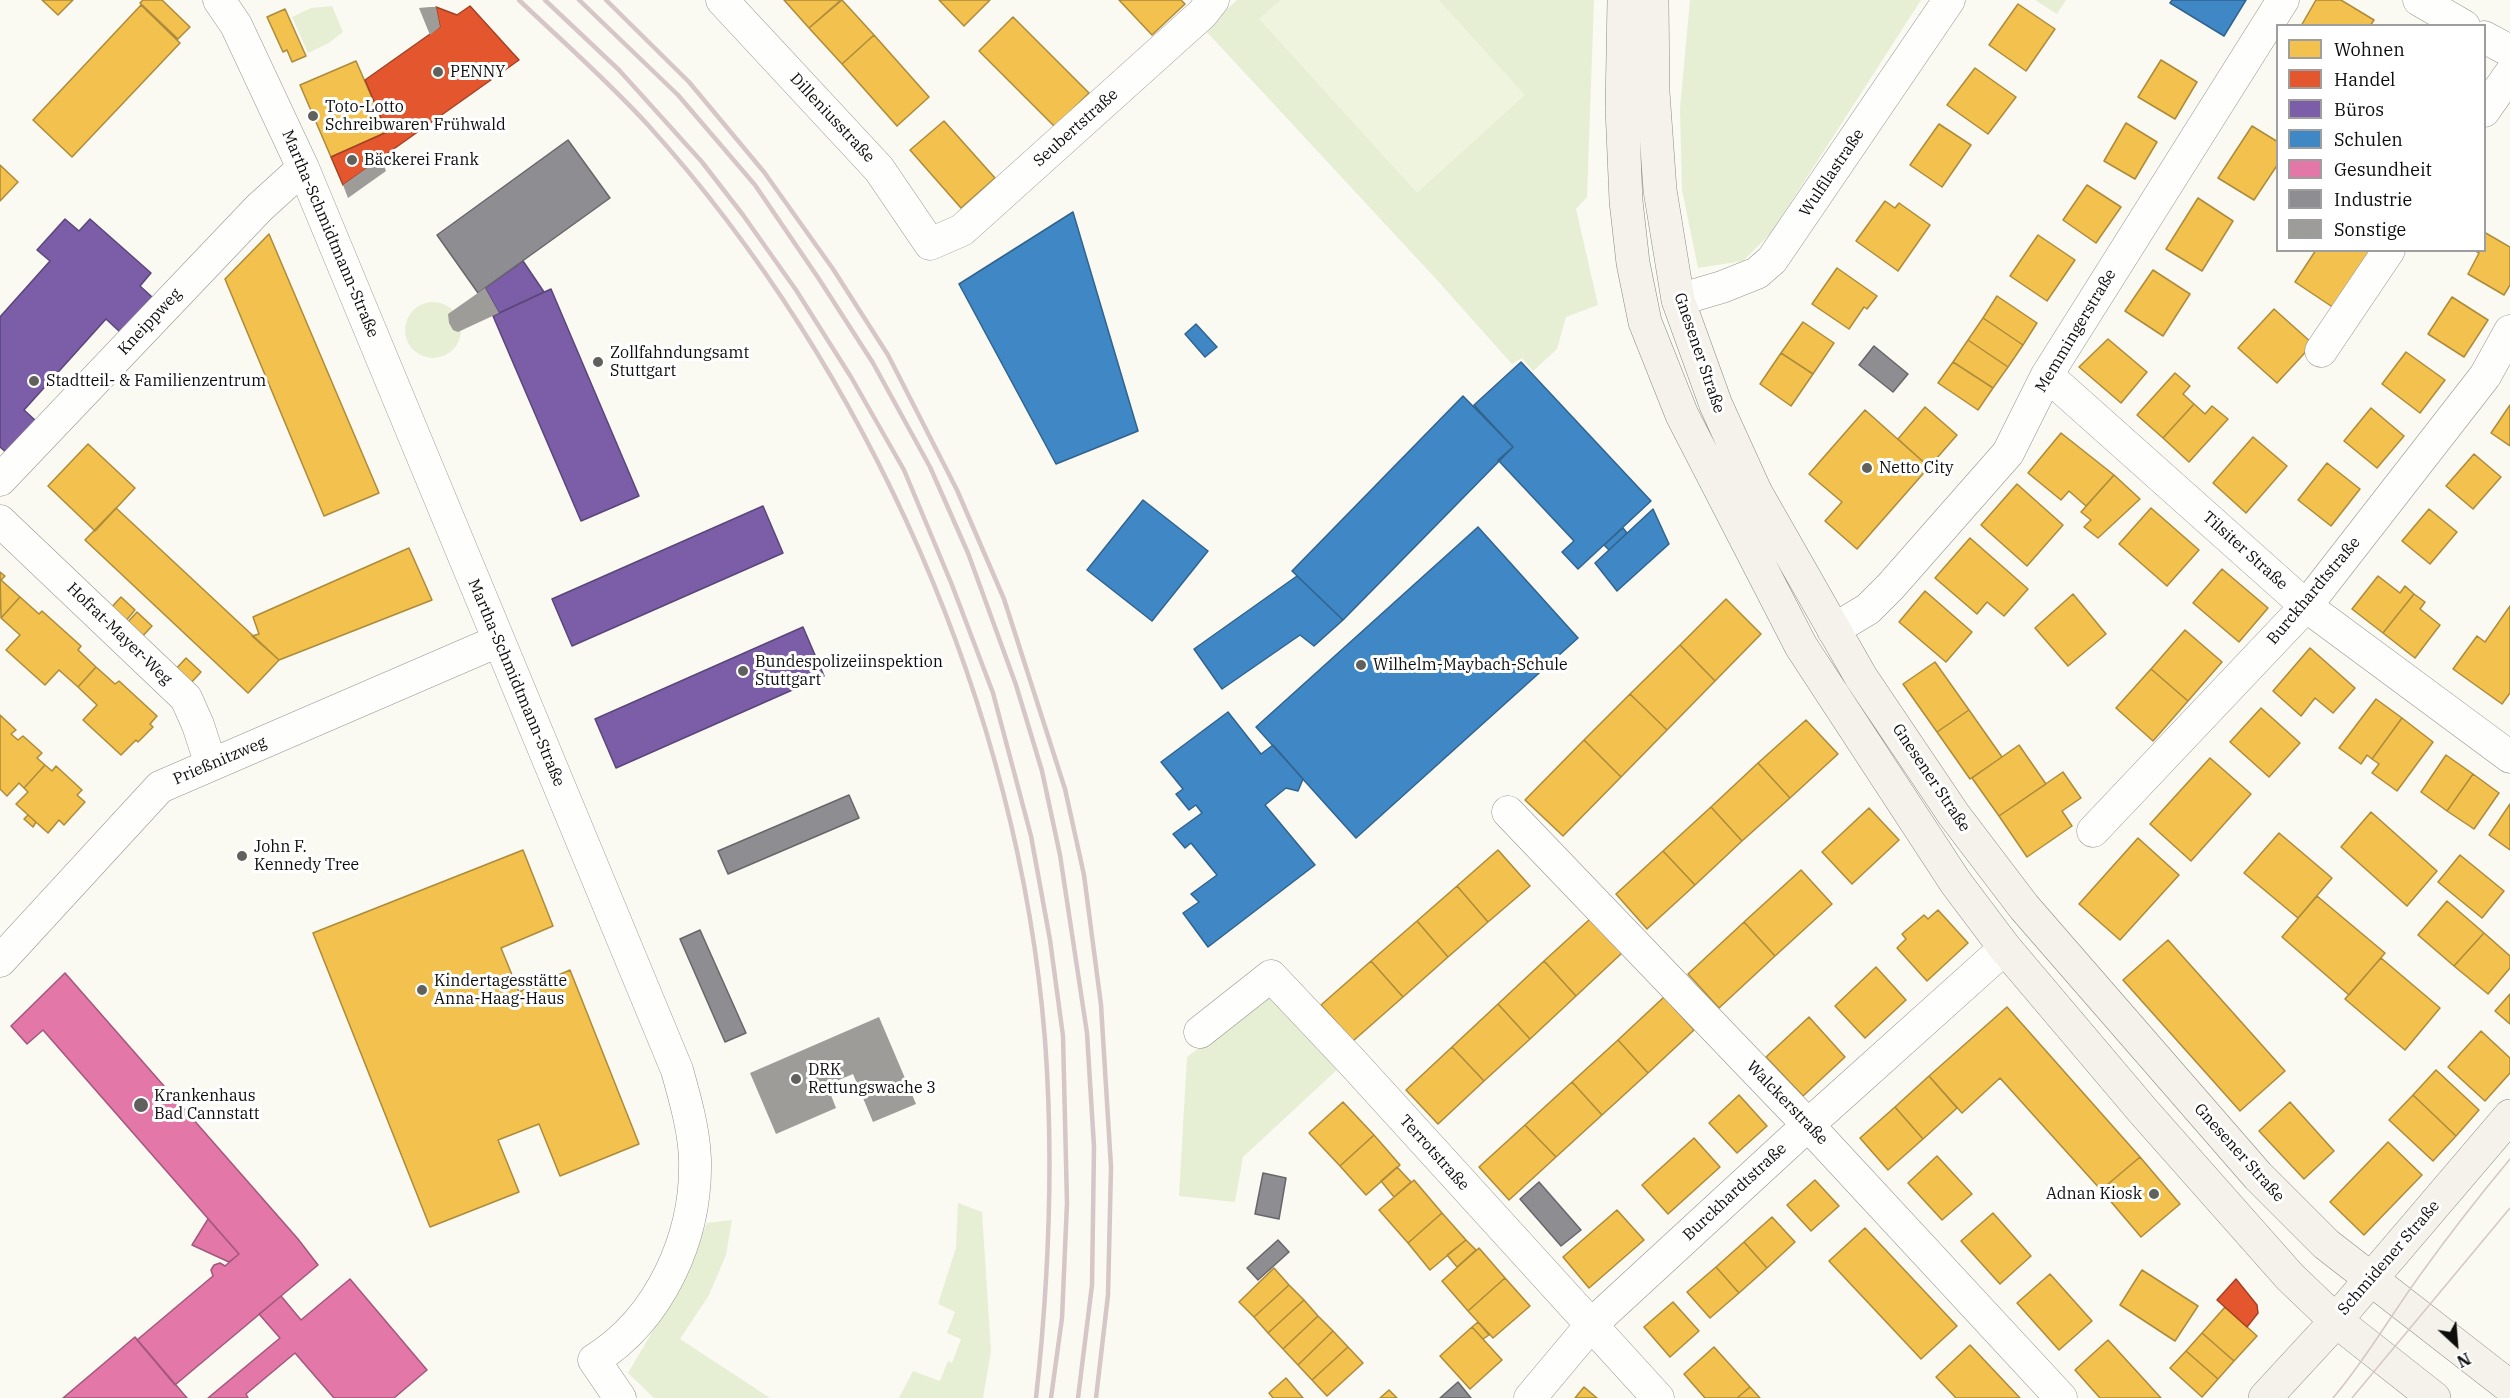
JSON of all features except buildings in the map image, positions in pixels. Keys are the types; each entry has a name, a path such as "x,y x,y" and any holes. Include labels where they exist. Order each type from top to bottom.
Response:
{"main road":[{"path":"1624,0 1622,108 1626,201 1633,263 1645,322 1695,442 1801,646 1956,883 2005,948 2159,1129 2290,1277 2335,1320 2434,1398"},
{"name":"Gnesener Straße","path":"1652,0 1653,92 1660,190 1678,300 1716,405 1756,493 1833,630 1954,815 2024,907 2258,1176 2326,1244 2510,1387"},
{"name":"Schmidener Straße","path":"2265,1398 2510,1116"}],"street":[{"name":"Martha-Schmidtmann-Straße","path":"219,0 236,25 303,168 677,1070 692,1128 695,1158 693,1200 686,1233 674,1265 658,1296 638,1323 614,1347 594,1360 620,1398"},
{"name":"Dilleniusstraße","path":"722,0 879,169 930,244"},
{"name":"Seubertstraße","path":"930,244 962,230 1202,14 1213,0"},
{"name":"Wulfilastraße","path":"1678,300 1722,287 1757,273 1772,260 1949,0"},
{"name":"Memmingerstraße","path":"1833,630 1868,609 1891,586 2008,453 2047,375 2283,0"},
{"path":"2419,0 2461,24"},
{"path":"2486,38 2510,51"},
{"path":"2486,108 2510,74"},
{"name":"Kneippweg","path":"0,480 259,208 303,168"},
{"path":"2321,351 2388,252"},
{"name":"Burckhardtstraße","path":"2093,831 2306,606 2485,376 2510,331"},
{"name":"Tilsiter Straße","path":"2047,375 2306,606 2505,744"},
{"name":"Hofrat-Mayer-Weg","path":"0,521 186,698 198,725 211,765"},
{"name":"Prießnitzweg","path":"0,961 160,787 498,641"},
{"name":"Walckerstraße","path":"1508,813 1808,1125 2061,1398"},
{"name":"Burckhardtstraße","path":"1530,1398 1592,1324 2005,948"},
{"name":"Terrotstraße","path":"1200,1032 1271,976 1658,1398"}],"green space":[{"path":"1237,0 1594,0 1587,197 1576,209 1598,305 1566,317 1557,349 1533,371 1522,358 1512,364 1205,30"},
{"path":"1280,0 1439,0 1525,95 1417,193 1259,19"},
{"path":"1690,0 1921,0 1771,233 1743,261 1698,268 1682,190 1680,108"},
{"path":"2035,0 2066,0 2057,14"},
{"path":"332,6 343,32 329,43 308,53 292,17 311,8"},
{"path":"433,302 444,304 453,310 459,319 461,330 459,341 453,350 444,356 433,358 422,356 413,350 407,341 405,330 407,319 413,310 422,304"},
{"path":"1272,994 1340,1067 1243,1157 1235,1202 1179,1196 1187,1057"},
{"path":"958,1203 982,1212 991,1351 983,1398 899,1398 913,1371 940,1381 948,1361 952,1363 961,1339 947,1333 955,1312 938,1304 956,1248"},
{"path":"732,1220 726,1255 709,1295 680,1339 770,1398 654,1398 628,1373 673,1297 707,1223"}],"tram line":[{"path":"2333,1398 2434,1256 2510,1159"},
{"path":"2352,1398 2510,1208"}],"railway":[{"path":"519,0 648,125 727,221 800,325 864,435 920,551 966,670 1003,792 1030,916 1045,1040 1048,1085 1049,1219 1036,1398"},
{"path":"545,0 619,70 702,162 796,290 851,377 904,470 952,585 993,693 1031,836 1050,940 1063,1036 1067,1203 1062,1318 1051,1398"},
{"path":"579,0 678,95 755,185 873,363 930,467 968,553 1016,685 1042,771 1060,855 1087,1033 1094,1147 1092,1285 1078,1398"},
{"path":"606,0 689,82 764,172 833,269 888,355 957,490 1004,599 1065,789 1084,875 1101,1005 1111,1167 1108,1295 1096,1398"}],"place":[{"name":"PENNY","path":"438,72"},
{"name":"Toto-Lotto Schreibwaren Frühwald","path":"313,116"},
{"name":"Bäckerei Frank","path":"352,160"},
{"name":"Zollfahndungsamt Stuttgart","path":"598,362"},
{"name":"Stadtteil- & Familienzentrum","path":"34,381"},
{"name":"Netto City","path":"1867,468"},
{"name":"Wilhelm-Maybach-Schule","path":"1361,665"},
{"name":"Bundespolizeiinspektion Stuttgart","path":"743,671"},
{"name":"John F. Kennedy Tree","path":"242,856"},
{"name":"Kindertagesstätte Anna-Haag-Haus","path":"422,990"},
{"name":"DRK Rettungswache 3","path":"796,1079"},
{"name":"Krankenhaus Bad Cannstatt","path":"141,1105"},
{"name":"Adnan Kiosk","path":"2154,1194"}]}
